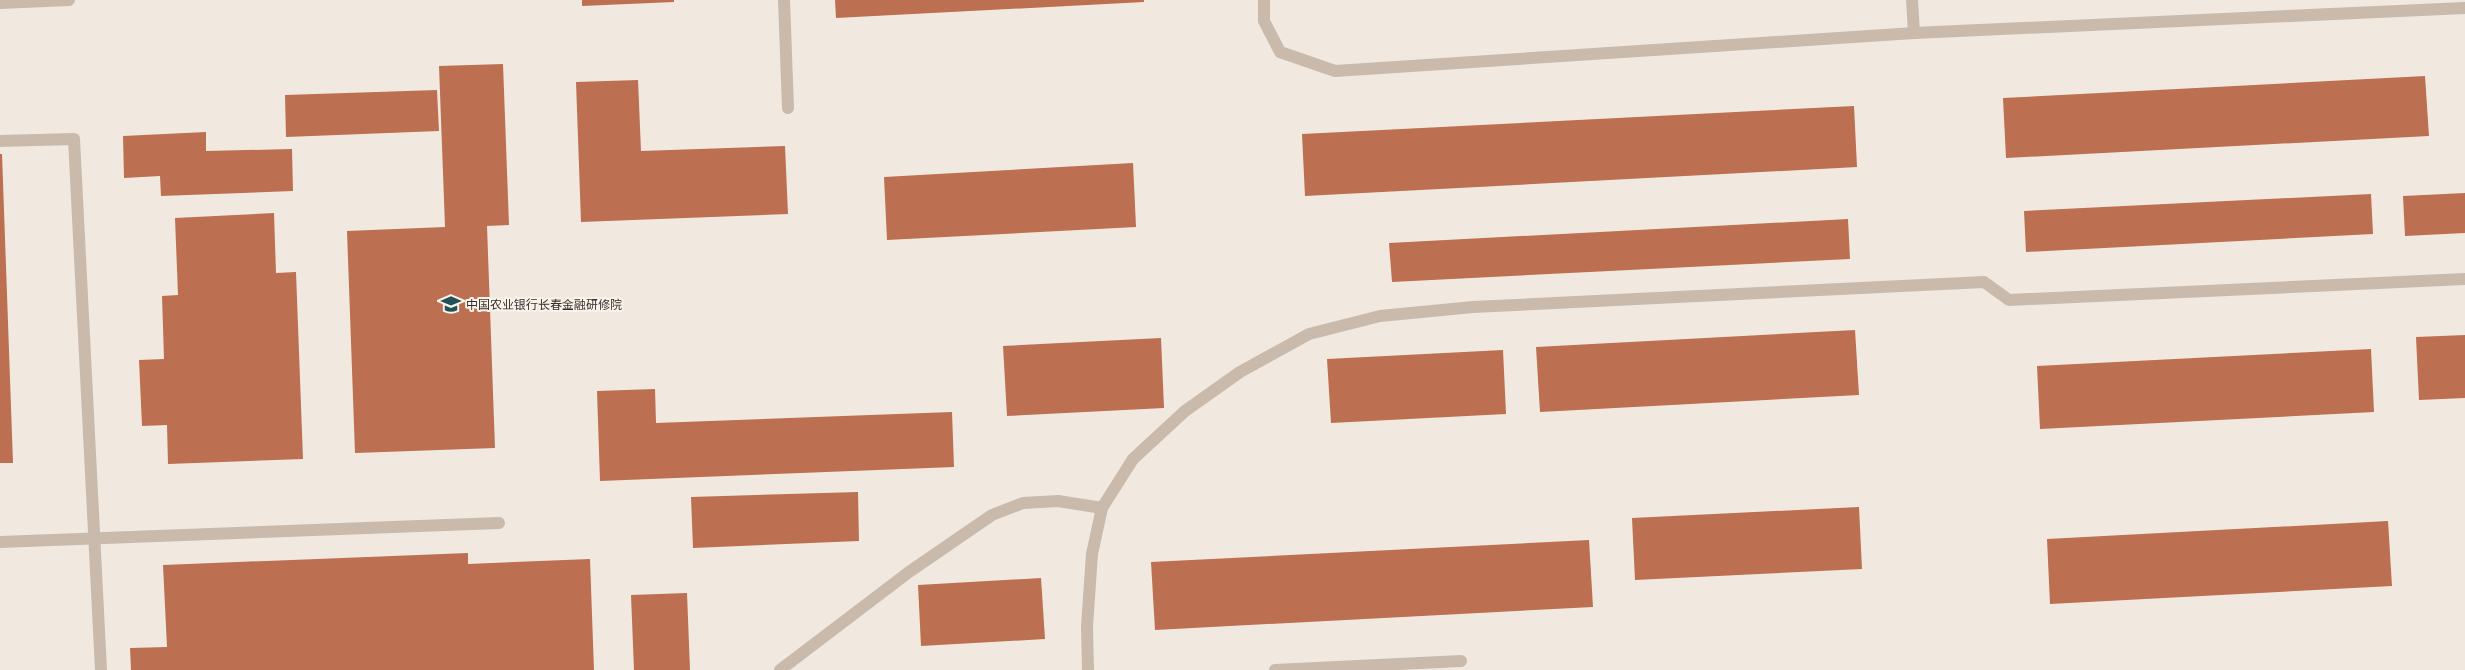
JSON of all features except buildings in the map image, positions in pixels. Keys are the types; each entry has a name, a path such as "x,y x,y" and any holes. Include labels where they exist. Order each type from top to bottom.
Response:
{"street":[{"path":"0,3 69,0"},
{"path":"784,0 788,108"},
{"path":"1264,0 1264,21 1280,52 1335,71 1914,33 2463,5"},
{"path":"1912,0 1914,33"},
{"path":"0,141 74,139 101,670"},
{"path":"1088,670 1087,626 1092,554 1102,508 1133,459 1185,411 1240,372 1309,334 1380,316 1473,307 1984,282 2009,300 2465,279"},
{"path":"780,670 909,572 992,515 1023,503 1058,501 1102,508"},
{"path":"0,542 499,523"},
{"path":"1275,670 1461,661"}],"place":[{"name":"中国农业银行长春金融研修院","path":"451,304"}]}
